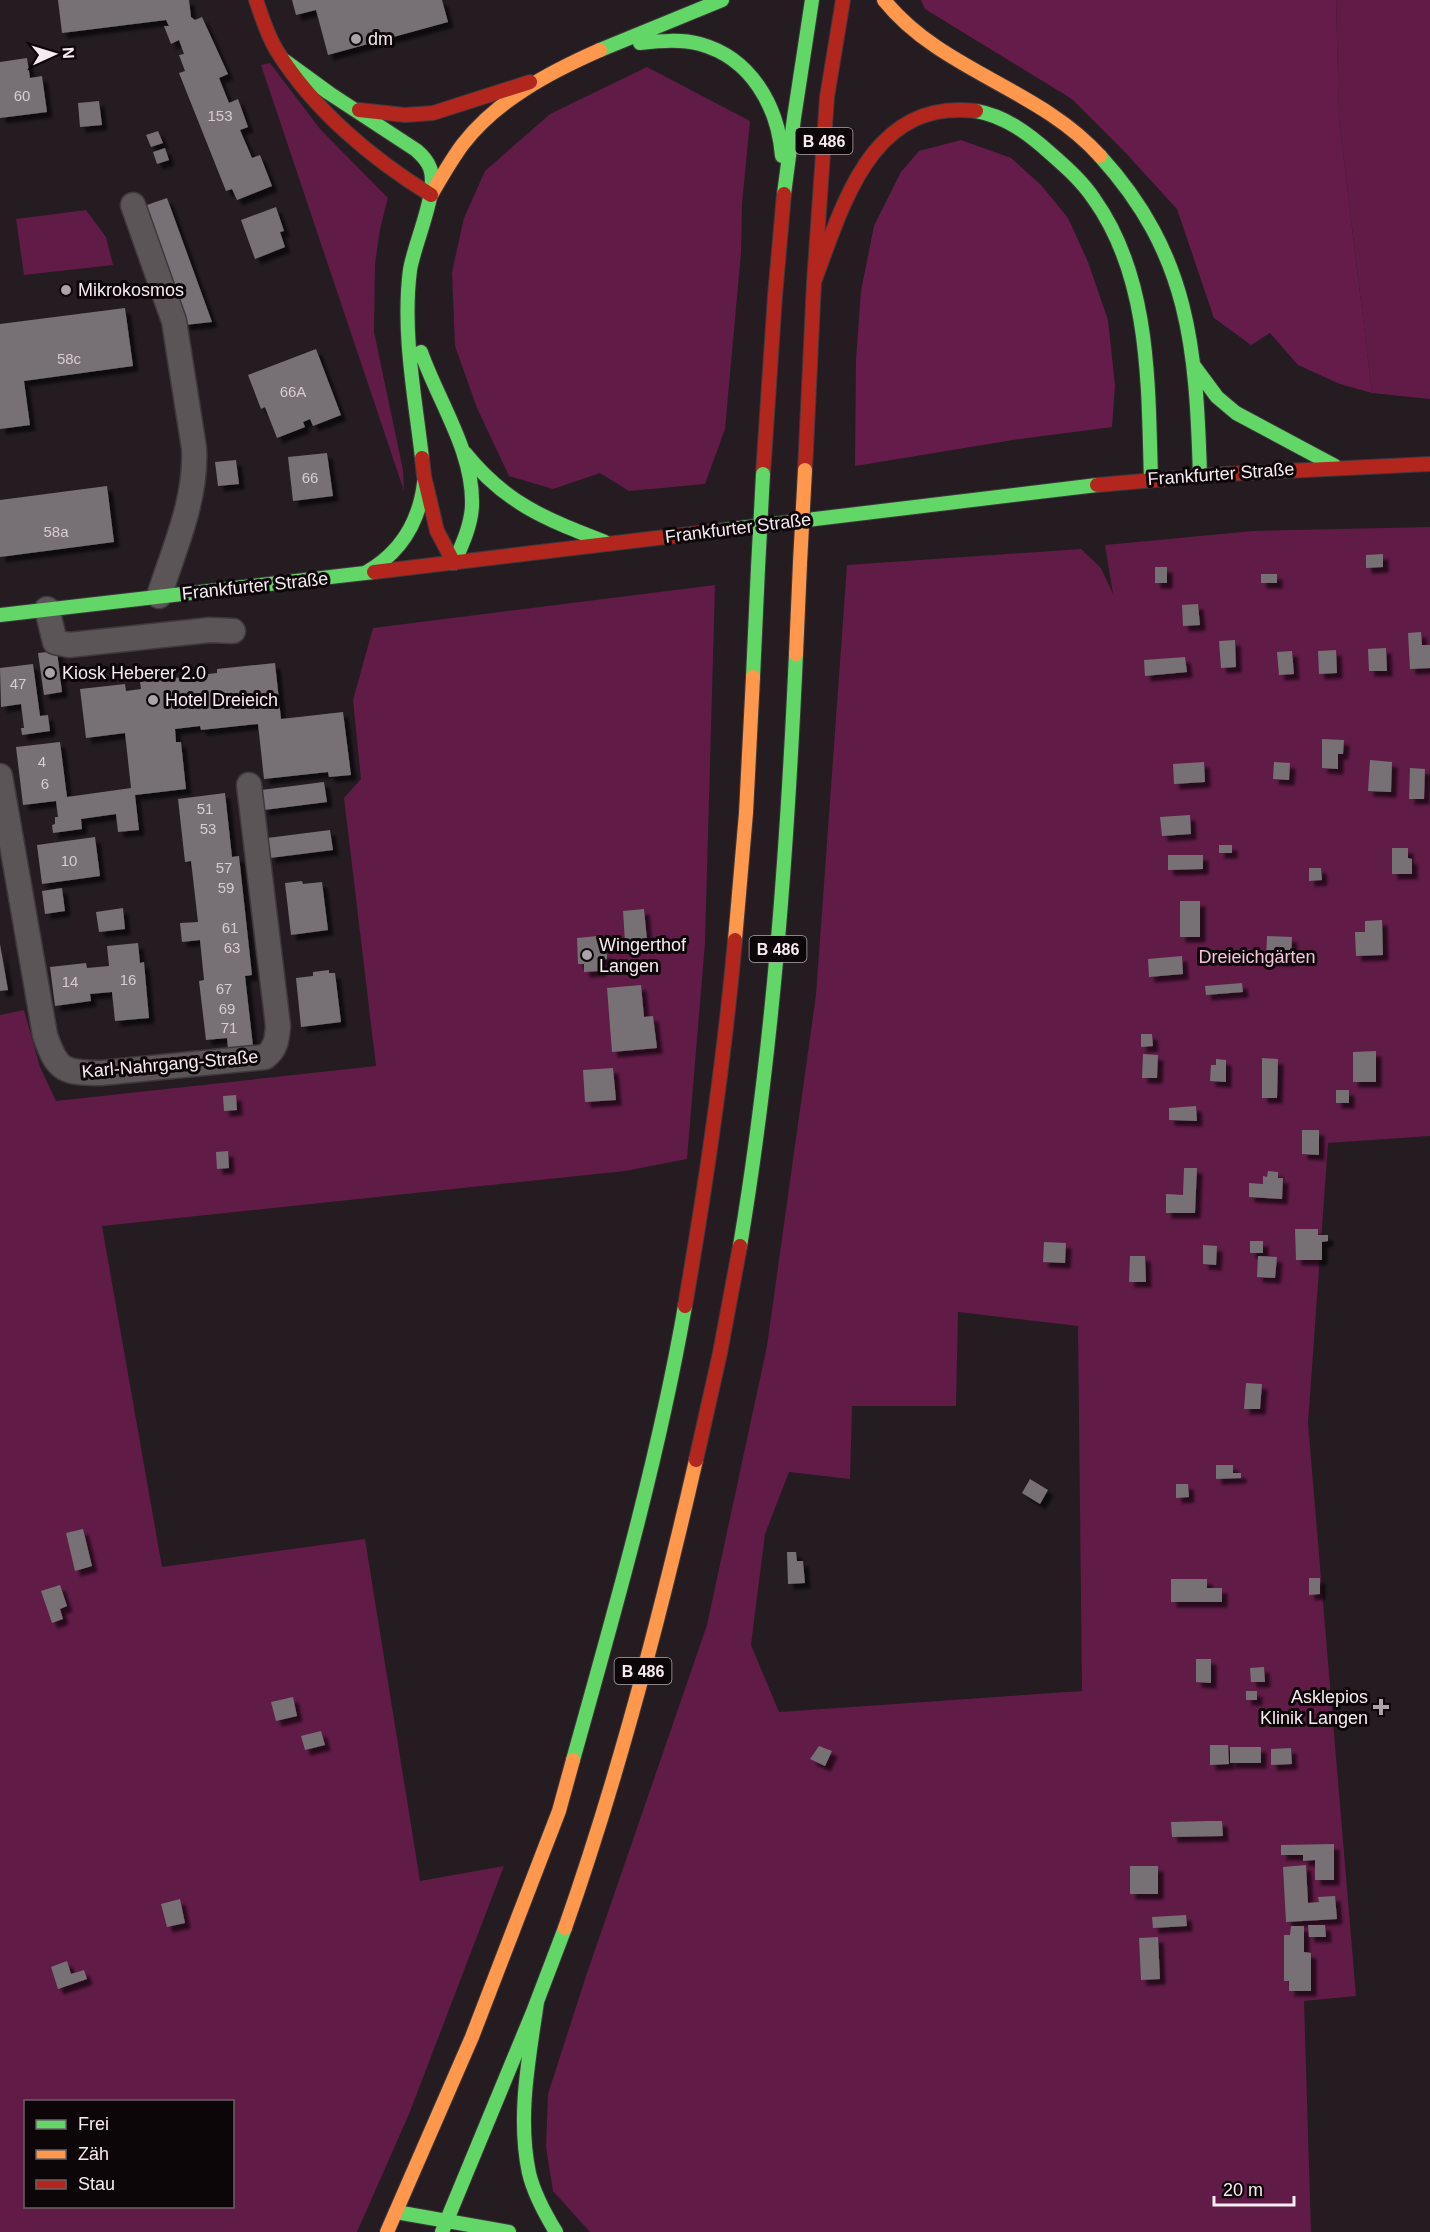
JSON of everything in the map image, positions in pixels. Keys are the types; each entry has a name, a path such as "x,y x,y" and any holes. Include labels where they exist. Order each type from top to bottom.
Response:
{"main road":[{"path":"256,0 278,51 301,83 358,141 400,176 431,195"},
{"path":"356,110 405,115 433,113 546,76 722,0"},
{"name":"B 486","path":"387,2232 472,2037 559,1812 628,1562 657,1446 682,1321 706,1183 726,1040 746,813 769,355 781,233 812,0"},
{"name":"B 486","path":"444,2226 537,2002 567,1924 602,1818 669,1579 699,1457 724,1333 750,1183 771,1028 788,823 813,282 828,98 843,0"},
{"path":"884,0 896,17 932,46 1014,91 1072,129 1119,177 1140,208 1172,271 1189,331 1194,366 1200,475"},
{"path":"614,46 682,41 702,44 722,52 741,65 756,82 776,118 782,152 781,233"},
{"path":"285,61 423,157 431,170 431,195"},
{"path":"454,563 437,531 424,476 408,334 410,272 415,246 431,195 448,165 483,122 518,93 546,76"},
{"path":"813,282 846,201 874,153 888,136 919,117 946,111 976,111 1011,122 1036,140 1094,197 1122,252 1134,287 1147,373 1151,480"},
{"path":"409,299 422,356 460,446 468,476 472,511 468,530 454,563"},
{"path":"1194,366 1217,397 1236,413 1335,466"},
{"path":"460,446 478,471 514,502 540,516 610,544"},
{"name":"Frankfurter Straße","path":"0,615 454,563 791,520 1151,480 1335,466 1430,464"},
{"path":"365,573 386,561 399,547 413,523 423,495 424,476"},
{"path":"537,2002 526,2090 525,2151 529,2175 556,2232"},
{"path":"396,2212 444,2226 509,2232"},
{"path":"396,2212 427,2232"}],"street":[{"path":"133,206 174,321 194,448 195,467 192,491 159,596"},
{"path":"46,609 56,642 69,645 210,630 232,631"},
{"name":"Karl-Nahrgang-Straße","path":"0,776 45,1035 53,1058 63,1068 81,1073 265,1057 273,1051 278,1026 249,785"}],"green space":[{"path":"1336,0 1430,0 1430,399 1372,393 1339,120"},
{"path":"270,63 320,129 388,198 380,229 375,264 374,332 403,470 404,491 261,65"},
{"path":"647,67 750,121 725,429 705,484 629,491 600,473 553,489 509,476 477,408 455,346 452,272 464,218 485,171 550,114"},
{"path":"86,210 106,237 113,265 24,275 16,219"},
{"name":"Dreieichgärten","path":"1430,527 1430,1136 1328,1143 1308,1423 1356,1996 1304,2001 1311,2232 590,2232 553,2191 546,2147 548,2094 586,1976 707,1625 767,1346 816,995 847,565 1081,549 1101,568 1113,594 1105,545 1253,531","holes":["958,1312 1078,1326 1082,1691 779,1712 751,1645 765,1534 789,1472 850,1479 852,1406 956,1406"]},
{"path":"715,585 705,943 687,1159 625,1171 102,1226 162,1567 365,1539 420,1881 504,1866 409,2114 357,2232 0,2232 0,1015 24,1010 40,1067 56,1101 376,1066 344,798 361,779 353,700 373,628"}],"shaded area":[{"path":"921,0 1336,0 1339,120 1372,393 1340,384 1298,365 1270,333 1251,345 1214,318 1177,209 1123,150 1072,99 925,9"},
{"path":"961,140 1011,158 1041,185 1068,218 1088,262 1108,320 1115,385 1112,427 1013,440 855,466 856,360 861,291 874,226 901,172 919,151"}],"building":[{"path":"58,0 189,0 191,17 195,20 202,17 228,74 219,78 229,103 238,99 248,127 240,130 252,158 260,155 272,186 237,200 232,189 226,191 179,73 185,71 179,55 184,54 179,40 171,44 164,26 169,26 166,20 62,33"},
{"name":"dm","path":"292,0 442,0 448,22 328,55 316,10 296,15"},
{"path":"27,58 30,78 42,76 47,112 0,118 0,62"},
{"path":"99,101 102,125 80,127 78,103"},
{"path":"158,131 163,143 151,147 146,135"},
{"path":"165,148 169,160 157,164 153,152"},
{"path":"167,198 212,322 185,325 144,206"},
{"path":"276,207 284,231 280,232 285,247 255,259 241,220"},
{"path":"125,308 133,366 24,381 30,425 0,429 0,324"},
{"path":"316,349 341,415 313,426 310,419 303,422 305,427 277,438 265,407 261,409 248,375"},
{"path":"327,453 333,496 293,501 288,457"},
{"path":"236,460 239,484 218,486 215,462"},
{"path":"107,486 114,542 0,557 0,500"},
{"path":"1383,554 1383,567 1366,568 1366,555"},
{"path":"1155,567 1167,567 1167,583 1155,583"},
{"path":"1261,574 1277,574 1277,583 1261,583"},
{"path":"1198,604 1200,625 1183,626 1182,605"},
{"path":"1421,632 1422,645 1430,645 1430,668 1410,669 1408,633"},
{"path":"1235,640 1236,667 1221,668 1219,641"},
{"path":"1386,648 1387,671 1369,671 1368,649"},
{"path":"1336,650 1337,673 1319,674 1318,651"},
{"name":"Kiosk Heberer 2.0","path":"57,651 62,692 44,695 38,653"},
{"path":"1292,651 1294,674 1279,675 1277,652"},
{"path":"1185,657 1187,672 1145,676 1144,660"},
{"path":"275,663 281,719 343,712 351,775 329,777 328,772 264,779 258,724 201,730 200,726 175,729 176,742 181,742 186,789 135,795 139,830 118,832 116,814 81,819 82,829 53,833 52,825 55,824 55,817 58,817 56,801 23,805 16,747 60,742 67,797 131,788 125,733 86,738 80,689 125,684 126,691 141,689 140,682 217,673 217,669"},
{"path":"33,664 40,716 48,715 50,731 22,735 21,728 24,728 21,704 1,707 0,668"},
{"path":"1322,739 1344,740 1343,754 1338,754 1338,769 1322,768"},
{"path":"1370,760 1392,762 1391,792 1368,791"},
{"path":"1204,762 1205,782 1174,784 1173,764"},
{"path":"1274,762 1290,763 1289,780 1273,779"},
{"path":"1410,768 1425,769 1424,799 1409,799"},
{"path":"324,782 327,802 264,810 261,790"},
{"path":"225,793 232,857 239,856 252,975 245,976 253,1046 228,1049 227,1038 206,1040 199,981 204,980 200,940 182,942 180,923 198,922 191,861 185,862 178,799"},
{"path":"1190,815 1191,834 1162,836 1160,817"},
{"path":"330,830 333,850 270,858 267,838"},
{"path":"95,837 100,876 42,884 37,845"},
{"path":"1219,845 1232,845 1232,853 1219,853"},
{"path":"1392,848 1408,848 1408,858 1412,859 1412,874 1392,874"},
{"path":"1168,855 1203,855 1203,869 1168,870"},
{"path":"1309,868 1321,868 1322,880 1309,881"},
{"path":"302,881 303,884 322,882 328,930 291,935 285,883"},
{"path":"62,888 65,911 45,914 42,891"},
{"path":"1180,901 1200,901 1200,937 1180,937"},
{"path":"123,908 125,929 99,932 96,912"},
{"path":"644,909 647,940 625,942 623,911"},
{"path":"1382,920 1383,955 1356,956 1355,932 1365,932 1365,921"},
{"path":"598,936 600,953 607,953 607,959 600,960 601,971 584,972 584,964 578,964 577,938"},
{"path":"1267,936 1292,937 1291,961 1266,960"},
{"path":"138,943 140,963 144,962 149,1018 115,1021 112,992 90,994 91,1001 55,1006 50,967 86,963 87,968 109,966 107,946"},
{"path":"0,944 8,990 0,991"},
{"path":"1182,956 1183,974 1149,977 1148,959"},
{"path":"329,970 329,973 335,973 341,1022 301,1027 296,978 313,976 313,972"},
{"path":"1242,983 1243,992 1206,995 1205,986"},
{"path":"641,985 644,1017 653,1016 657,1048 612,1052 607,988"},
{"path":"1141,1034 1152,1034 1153,1046 1141,1047"},
{"path":"1376,1051 1376,1082 1353,1082 1353,1052"},
{"path":"1143,1054 1158,1055 1157,1078 1142,1078"},
{"path":"1262,1058 1278,1059 1277,1098 1262,1098"},
{"path":"1216,1059 1226,1060 1226,1082 1210,1081 1211,1065 1216,1065"},
{"path":"613,1068 616,1100 585,1102 583,1070"},
{"path":"1336,1090 1349,1090 1349,1103 1336,1103"},
{"path":"236,1095 237,1110 224,1111 223,1096"},
{"path":"1196,1106 1197,1121 1169,1120 1169,1108"},
{"path":"1302,1130 1319,1130 1319,1155 1302,1154"},
{"path":"228,1151 229,1168 217,1169 216,1152"},
{"path":"1184,1168 1197,1168 1195,1213 1166,1213 1166,1194 1183,1195"},
{"path":"1268,1171 1278,1172 1278,1178 1283,1178 1282,1199 1249,1197 1249,1183 1263,1184 1263,1176 1267,1177"},
{"path":"1295,1229 1318,1229 1318,1235 1328,1235 1328,1241 1322,1242 1322,1260 1296,1260"},
{"path":"1250,1241 1263,1241 1263,1253 1250,1253"},
{"path":"1044,1242 1066,1243 1065,1263 1043,1262"},
{"path":"1203,1245 1217,1246 1216,1265 1203,1264"},
{"path":"1130,1256 1145,1256 1146,1282 1129,1282"},
{"path":"1258,1256 1277,1257 1275,1278 1257,1277"},
{"path":"1246,1383 1262,1384 1260,1409 1244,1409"},
{"path":"1216,1465 1233,1465 1233,1473 1241,1473 1241,1478 1216,1479"},
{"path":"1030,1479 1048,1490 1040,1504 1022,1493"},
{"path":"1176,1484 1188,1484 1189,1497 1176,1498"},
{"path":"83,1529 92,1566 75,1571 66,1533"},
{"path":"787,1552 796,1552 797,1561 803,1561 805,1583 788,1584"},
{"path":"1309,1578 1320,1578 1320,1594 1309,1595"},
{"path":"1171,1579 1207,1579 1207,1588 1222,1588 1222,1602 1171,1602"},
{"path":"60,1585 67,1606 60,1609 63,1619 52,1623 41,1591"},
{"path":"1196,1659 1211,1659 1211,1683 1196,1682"},
{"path":"1264,1667 1265,1682 1251,1682 1250,1668"},
{"path":"1246,1691 1257,1691 1257,1700 1246,1700"},
{"path":"293,1697 297,1716 276,1721 271,1702"},
{"path":"321,1731 325,1745 305,1750 301,1736"},
{"path":"1210,1745 1228,1745 1229,1764 1210,1765"},
{"path":"819,1746 832,1751 825,1766 810,1759"},
{"path":"1230,1747 1261,1747 1261,1763 1230,1763"},
{"path":"1291,1748 1292,1764 1271,1765 1271,1749"},
{"path":"1222,1821 1223,1836 1172,1837 1171,1822"},
{"path":"1334,1844 1334,1880 1315,1880 1315,1860 1303,1861 1303,1855 1281,1855 1281,1845"},
{"path":"1306,1865 1308,1903 1319,1902 1318,1897 1335,1896 1337,1919 1286,1922 1283,1867"},
{"path":"1130,1866 1158,1866 1158,1894 1130,1894"},
{"path":"180,1899 185,1923 167,1927 161,1904"},
{"path":"1186,1915 1187,1926 1153,1928 1152,1917"},
{"path":"1308,1925 1325,1925 1326,1937 1309,1937"},
{"path":"1291,1926 1304,1926 1304,1952 1311,1953 1311,1991 1289,1991 1289,1981 1284,1981 1284,1935 1290,1935"},
{"path":"1158,1937 1160,1979 1141,1980 1139,1938"},
{"path":"67,1961 71,1974 84,1970 87,1979 58,1989 51,1967"}],"traffic: fast":[{"path":"600,50 722,0"},
{"path":"784,194 812,0"},
{"path":"640,43 693,42 718,51 734,60 759,86 768,102 775,119 782,156"},
{"path":"285,61 416,150 430,168 432,178 429,204 412,259 408,293 408,341 422,458"},
{"path":"976,111 1007,121 1042,146 1084,186 1113,230 1127,263 1143,334 1147,371 1151,480"},
{"path":"1100,156 1130,193 1153,230 1170,267 1182,305 1195,386 1200,475"},
{"path":"421,352 454,427 471,486 470,521 454,563"},
{"path":"1194,366 1217,397 1236,413 1335,466"},
{"path":"465,453 480,471 512,498 564,526 605,542"},
{"path":"758,568 763,474"},
{"path":"365,573 389,556 406,536 418,511 424,483"},
{"path":"724,530 1097,485"},
{"path":"753,677 758,568"},
{"path":"0,615 374,572"},
{"path":"740,1246 752,1172 770,1024 783,876 796,654"},
{"path":"573,1760 649,1478 685,1306"},
{"path":"442,2232 533,2012 565,1928"},
{"path":"537,2002 528,2066 524,2131 529,2173 534,2189 556,2232"},
{"path":"396,2212 509,2232"}],"traffic: slow":[{"path":"884,0 907,24 933,45 1049,113 1076,133 1100,156"},
{"path":"431,195 463,144 492,114 544,78 600,50"},
{"path":"800,563 805,470"},
{"path":"796,654 800,563"},
{"path":"735,940 746,813 753,677"},
{"path":"565,1928 621,1754 668,1578 696,1460"},
{"path":"387,2232 472,2037 559,1811 573,1760"}],"traffic: jam":[{"path":"256,0 273,45 308,93 326,113 366,149 431,195"},
{"path":"805,470 814,282 827,97 843,0"},
{"path":"359,110 405,115 433,113 530,82"},
{"path":"814,282 850,191 866,163 886,139 910,121 940,111 976,111"},
{"path":"763,474 784,194"},
{"path":"422,458 437,531 454,563"},
{"path":"1097,485 1224,474 1430,464"},
{"path":"374,572 724,530"},
{"path":"685,1306 714,1123 735,940"},
{"path":"696,1460 720,1353 740,1246"}],"place":[{"name":"dm","path":"356,39"},
{"name":"Mikrokosmos","path":"66,290"},
{"name":"Kiosk Heberer 2.0","path":"50,673"},
{"name":"Hotel Dreieich","path":"153,700"},
{"name":"Wingerthof Langen","path":"587,955"},
{"name":"Asklepios Klinik Langen","path":"1381,1707"}]}
